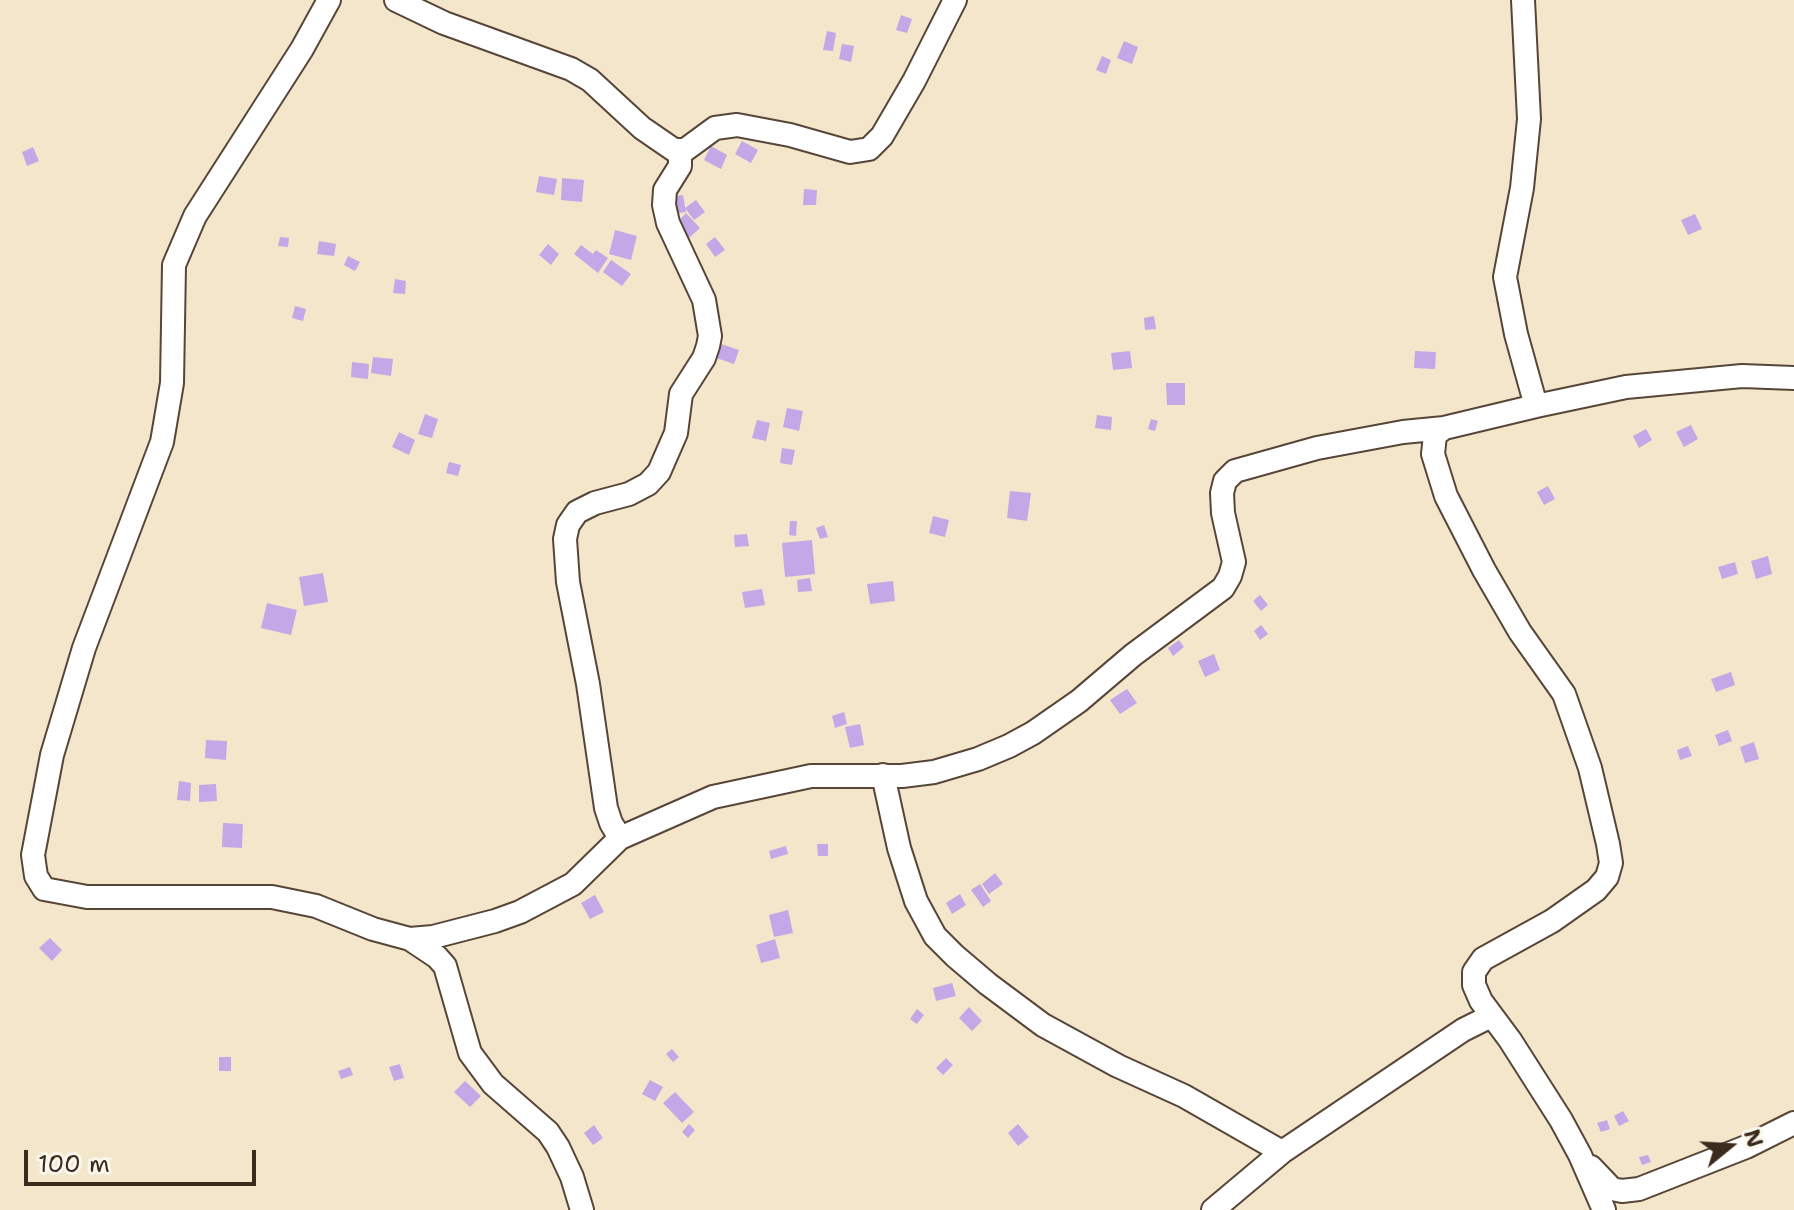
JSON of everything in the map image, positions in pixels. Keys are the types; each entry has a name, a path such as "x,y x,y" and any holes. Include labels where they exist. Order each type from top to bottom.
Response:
{"street":[{"path":"329,0 302,49 195,216 174,265 172,383 162,442 84,648 52,755 33,855 36,876 44,889 87,897 272,897 316,906 373,929 410,939 445,966 470,1053 493,1084 531,1115 553,1140 572,1177 582,1210"},
{"path":"396,0 444,23 571,69 606,93 642,128 680,151"},
{"path":"680,151 715,128 737,125 777,131 850,152 869,149 882,136 902,103 955,0"},
{"path":"1523,0 1529,119 1522,188 1505,277 1516,334 1536,406"},
{"path":"620,838 606,808 586,672 568,582 565,539 568,525 577,512 595,503 636,491 659,472 676,433 681,394 708,346 710,336 704,300 668,223 664,205 665,190 680,166 680,151"},
{"path":"410,939 433,937 495,921 552,897 591,869 620,838 698,802 748,787 811,776 902,776 945,769 978,759 1033,733 1079,701 1133,655 1223,588 1234,562 1223,513 1222,493 1225,481 1235,471 1317,448 1403,432 1444,428 1626,387 1757,375 1794,378"},
{"path":"1444,428 1435,435 1433,454 1446,496 1520,632 1564,694 1590,768 1611,863 1607,877 1576,905 1483,959 1474,972 1474,985 1491,1016 1533,1075 1580,1155 1604,1210"},
{"path":"883,775 899,848 916,901 935,936 955,956 1043,1025 1118,1066 1184,1096 1282,1152"},
{"path":"1213,1210 1282,1152 1463,1030 1491,1016"},
{"path":"1580,1155 1612,1189 1630,1191 1693,1169 1794,1123"}],"building":[{"path":"901,15 912,19 907,33 896,30"},
{"path":"827,31 836,33 833,51 823,50"},
{"path":"1124,41 1138,47 1132,64 1117,58"},
{"path":"842,44 854,46 851,62 839,59"},
{"path":"1102,56 1111,60 1106,74 1096,70"},
{"path":"742,141 758,150 751,163 735,154"},
{"path":"711,146 727,155 721,169 704,160"},
{"path":"33,147 39,161 27,166 22,152"},
{"path":"539,176 557,179 554,195 536,192"},
{"path":"562,178 584,180 582,202 561,200"},
{"path":"804,189 817,190 816,205 803,205"},
{"path":"683,195 686,212 672,214 669,197"},
{"path":"696,200 705,212 694,220 685,208"},
{"path":"686,213 700,228 689,238 676,223"},
{"path":"1695,214 1702,229 1688,235 1681,220"},
{"path":"615,230 637,236 631,260 609,254"},
{"path":"280,237 289,238 288,247 278,246"},
{"path":"715,237 725,250 715,257 706,244"},
{"path":"319,241 336,244 334,256 317,254"},
{"path":"548,244 559,254 551,265 539,255"},
{"path":"581,245 593,254 596,250 608,258 598,273 574,254"},
{"path":"348,256 360,262 355,271 344,265"},
{"path":"611,260 631,274 622,286 603,272"},
{"path":"395,279 406,281 405,294 393,293"},
{"path":"295,306 306,309 303,321 292,318"},
{"path":"1154,316 1156,329 1145,330 1144,318"},
{"path":"721,344 739,350 734,364 716,358"},
{"path":"1130,351 1132,368 1113,370 1111,353"},
{"path":"1415,351 1436,352 1435,369 1414,368"},
{"path":"373,357 393,359 391,376 371,373"},
{"path":"352,362 369,364 368,379 351,377"},
{"path":"1166,383 1185,383 1185,405 1167,405"},
{"path":"787,408 803,411 799,431 783,427"},
{"path":"425,414 438,419 432,438 418,434"},
{"path":"1097,415 1112,417 1111,430 1095,428"},
{"path":"1151,419 1158,421 1155,431 1148,429"},
{"path":"757,420 770,423 766,441 752,438"},
{"path":"1691,425 1698,439 1684,447 1676,432"},
{"path":"1646,429 1652,440 1639,448 1633,436"},
{"path":"399,432 415,440 409,455 392,447"},
{"path":"782,448 795,450 792,465 780,463"},
{"path":"449,462 461,465 458,476 446,473"},
{"path":"1548,486 1555,499 1544,505 1537,492"},
{"path":"1010,491 1031,493 1027,521 1007,518"},
{"path":"933,516 949,520 945,537 929,533"},
{"path":"790,521 797,521 796,536 789,535"},
{"path":"824,525 828,537 820,539 816,528"},
{"path":"747,534 749,546 735,547 734,535"},
{"path":"812,540 815,574 785,577 782,543"},
{"path":"1768,556 1772,574 1756,579 1751,561"},
{"path":"1735,562 1738,574 1722,579 1718,567"},
{"path":"323,573 328,602 304,606 299,577"},
{"path":"810,578 812,591 798,592 797,580"},
{"path":"893,581 895,601 870,604 867,584"},
{"path":"762,589 765,605 745,608 742,592"},
{"path":"1260,595 1268,605 1261,611 1253,601"},
{"path":"267,603 297,610 291,635 261,628"},
{"path":"1261,625 1268,634 1260,640 1254,631"},
{"path":"1179,640 1184,647 1173,656 1168,648"},
{"path":"1214,654 1220,670 1205,677 1198,661"},
{"path":"1731,672 1735,685 1716,692 1711,679"},
{"path":"1127,689 1137,703 1120,714 1110,700"},
{"path":"844,712 847,724 835,728 832,716"},
{"path":"860,724 864,745 850,748 845,727"},
{"path":"1728,730 1732,741 1719,746 1715,735"},
{"path":"206,740 227,741 226,760 205,758"},
{"path":"1754,742 1759,759 1745,763 1740,747"},
{"path":"1688,746 1692,756 1680,760 1677,750"},
{"path":"179,781 191,783 190,801 177,800"},
{"path":"216,784 217,801 199,802 199,785"},
{"path":"223,823 243,824 242,848 222,847"},
{"path":"817,844 828,844 828,856 818,856"},
{"path":"786,846 788,854 771,859 769,851"},
{"path":"995,873 1003,884 989,894 982,884"},
{"path":"980,884 991,901 983,907 971,890"},
{"path":"960,894 966,905 952,914 946,903"},
{"path":"595,895 604,912 590,919 581,903"},
{"path":"788,910 793,933 774,937 769,915"},
{"path":"50,938 62,950 52,961 39,948"},
{"path":"775,939 780,958 761,963 756,945"},
{"path":"952,983 956,996 936,1001 933,988"},
{"path":"969,1007 982,1021 972,1031 959,1018"},
{"path":"917,1009 924,1015 917,1024 910,1019"},
{"path":"672,1049 679,1057 673,1062 666,1054"},
{"path":"219,1057 231,1057 231,1071 219,1071"},
{"path":"946,1058 953,1065 943,1075 936,1068"},
{"path":"400,1064 404,1078 394,1081 389,1067"},
{"path":"350,1067 353,1075 341,1079 338,1071"},
{"path":"650,1080 663,1087 655,1101 642,1094"},
{"path":"465,1081 481,1096 470,1107 454,1092"},
{"path":"675,1092 694,1112 682,1123 663,1103"},
{"path":"1623,1111 1629,1121 1619,1126 1614,1116"},
{"path":"1607,1120 1610,1129 1601,1132 1597,1123"},
{"path":"689,1124 695,1130 688,1138 682,1132"},
{"path":"1018,1124 1029,1137 1018,1146 1008,1133"},
{"path":"594,1125 603,1138 593,1145 584,1133"},
{"path":"1648,1155 1651,1162 1642,1165 1639,1157"}]}
